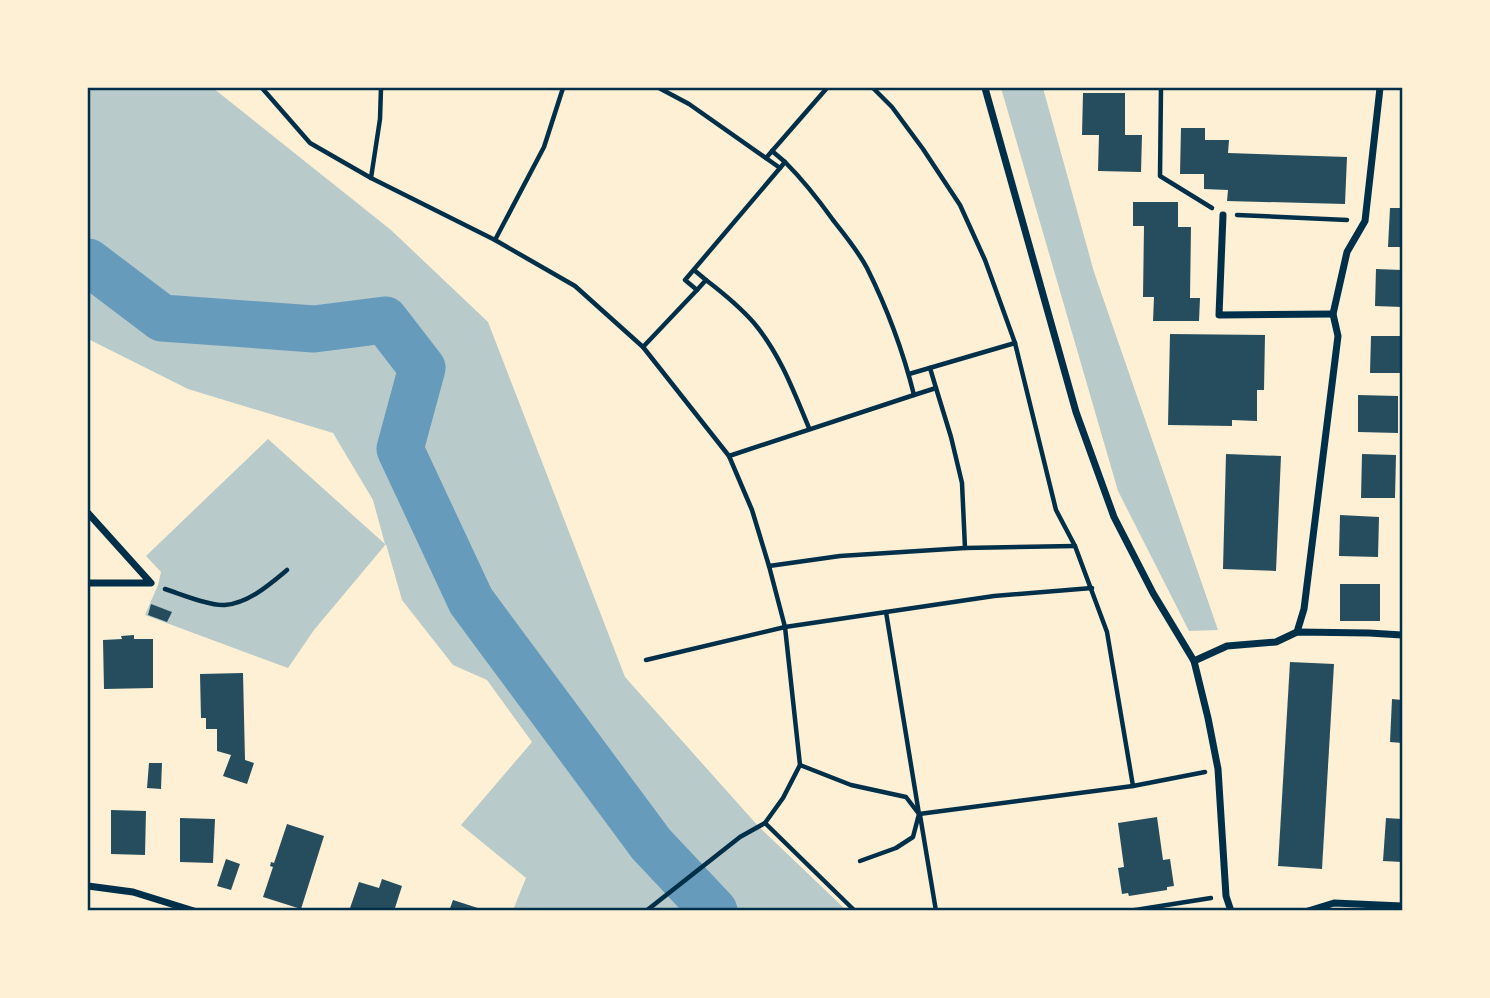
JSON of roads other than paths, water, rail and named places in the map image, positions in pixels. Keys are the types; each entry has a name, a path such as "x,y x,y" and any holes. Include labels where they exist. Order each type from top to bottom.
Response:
{"street":[{"path":"985,88 1076,412 1114,517 1153,593 1194,661 1218,769 1226,896 1231,911"},
{"path":"1297,632 1304,609 1338,336 1333,314 1346,253 1365,221 1380,88"},
{"path":"1223,215 1219,315 1333,314"},
{"path":"88,513 151,583 88,583"},
{"path":"1194,661 1227,646 1276,642 1297,632 1402,635"},
{"path":"88,886 133,892 194,911"},
{"path":"1308,911 1334,903 1402,906"}],"waterway":[{"path":"88,262 162,318 314,329 385,320 422,368 400,449 471,601 651,844 714,911"}]}
